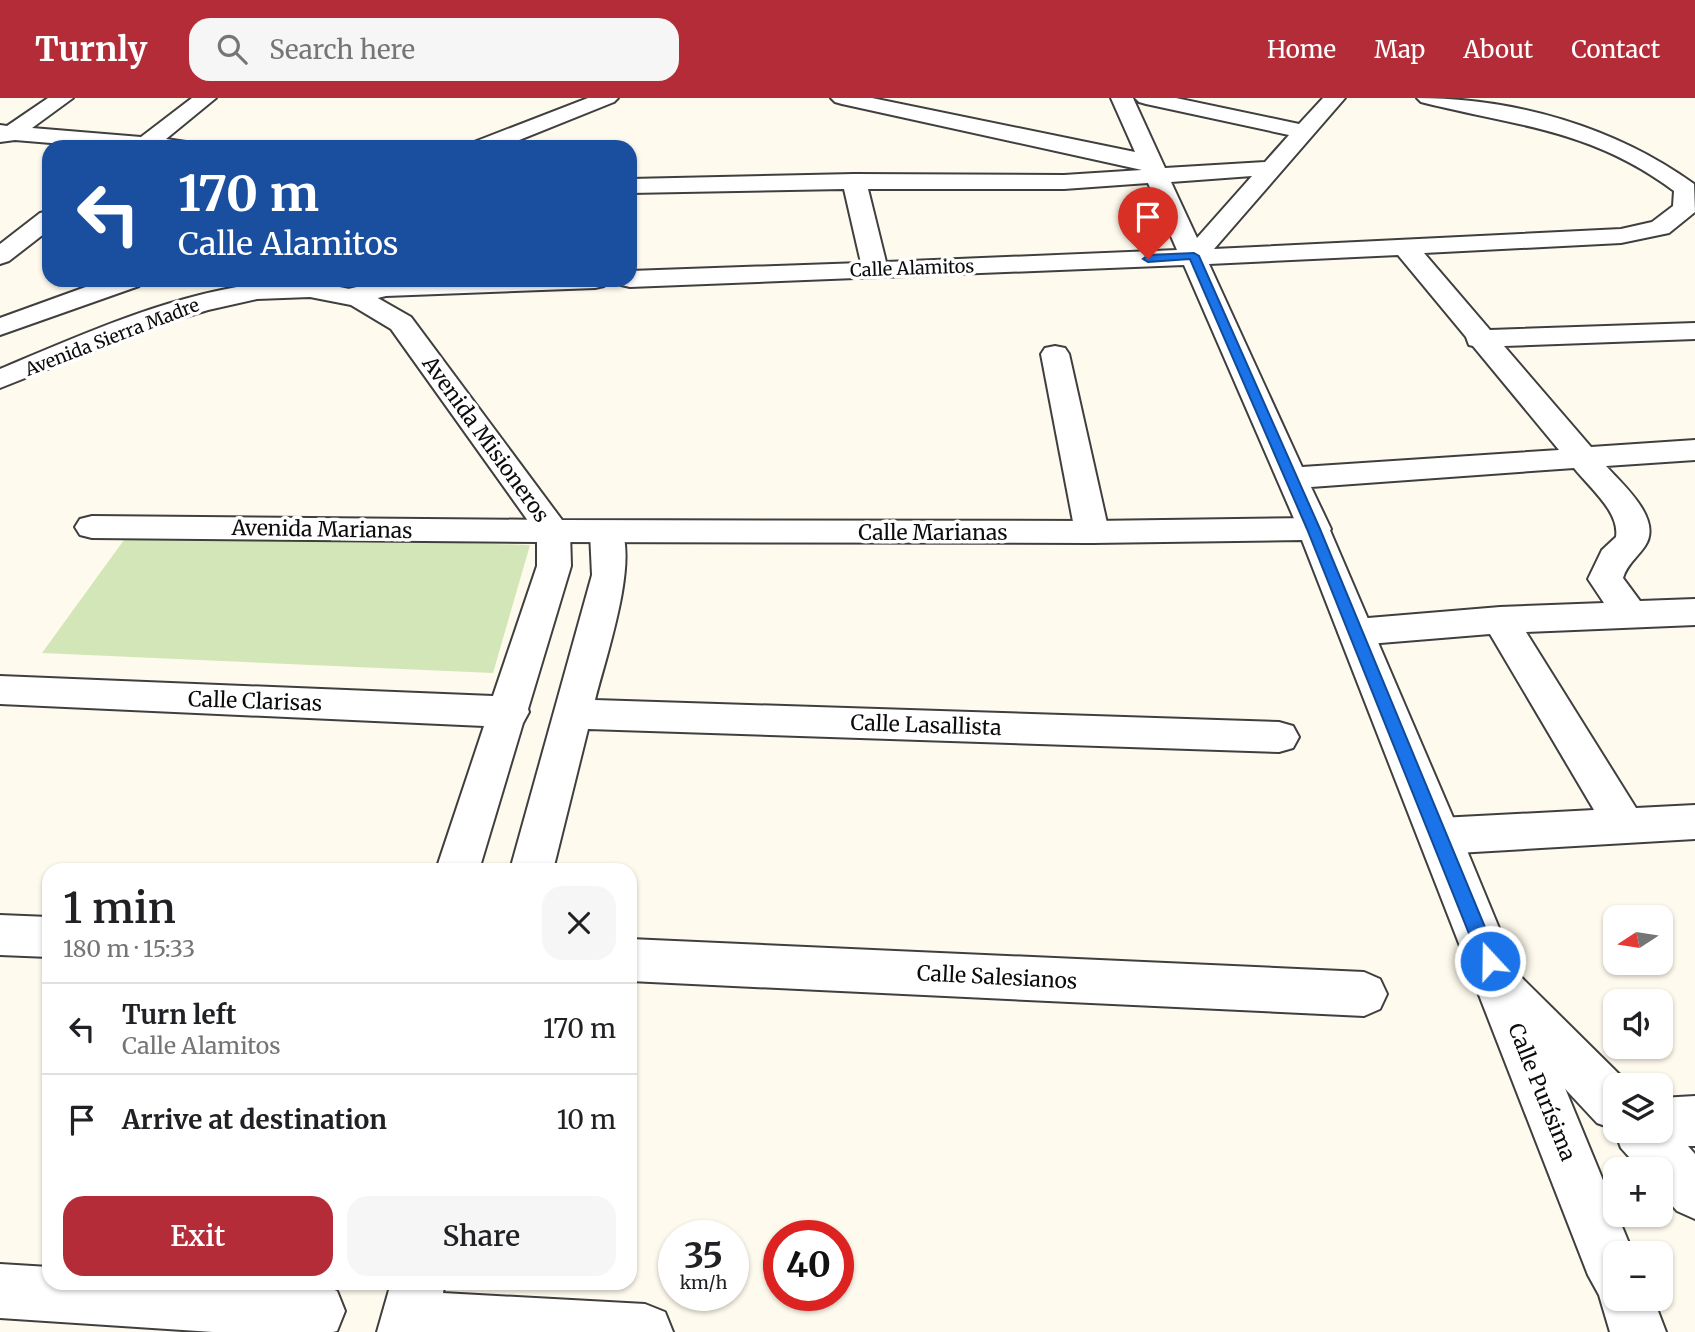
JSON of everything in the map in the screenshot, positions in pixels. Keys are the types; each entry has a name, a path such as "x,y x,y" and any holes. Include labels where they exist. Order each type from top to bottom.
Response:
{"street":[{"path":"4,135 62,98"},
{"path":"150,140 205,98"},
{"path":"500,140 607,98"},
{"path":"842,98 1152,169"},
{"name":"Calle Purísima","path":"1122,98 1314,529 1603,1245"},
{"path":"1146,98 1304,132"},
{"path":"1194,256 1334,98"},
{"name":"Calle Alamitos","path":"637,279 1406,248 1621,236 1660,228 1685,209 1686,190 1660,167 1617,144 1576,129 1428,98"},
{"path":"4,135 74,140"},
{"path":"637,186 854,181 1064,183 1152,169 1272,168"},
{"path":"854,181 874,269"},
{"path":"0,233 42,228"},
{"path":"0,256 42,229"},
{"path":"1406,248 1479,339 1627,511 1635,527 1634,540 1608,564 1605,579 1630,615"},
{"path":"0,327 111,287"},
{"name":"Avenida Sierra Madre","path":"0,380 198,302 248,287"},
{"name":"Avenida Misioneros","path":"267,287 316,290 353,296 386,310 401,323 553,531 554,566 510,712 459,863"},
{"path":"353,296 386,288 412,287"},
{"path":"1479,339 1695,331"},
{"path":"1055,354 1092,532"},
{"path":"1291,478 1695,450"},
{"name":"Avenida Marianas","path":"92,527 553,531"},
{"name":"Calle Marianas","path":"553,531 1092,532 1314,529"},
{"path":"533,863 609,575 607,532"},
{"path":"1356,632 1500,620 1695,612"},
{"path":"1500,620 1626,827"},
{"name":"Calle Clarisas","path":"0,690 510,712"},
{"name":"Calle Lasallista","path":"572,714 1279,737"},
{"path":"1440,836 1695,822"},
{"path":"0,935 42,937"},
{"name":"Calle Salesianos","path":"637,960 1364,994"},
{"path":"1500,986 1603,1093"},
{"path":"1673,1122 1695,1121"},
{"path":"1651,1143 1695,1193"},
{"path":"0,1291 318,1308"},
{"path":"410,1311 645,1332"},
{"path":"1630,1311 1638,1332"}],"green space":[{"path":"129,533 530,545 493,673 42,653"}],"route":[{"path":"1148,259 1194,256 1314,529 1490,961"}]}
